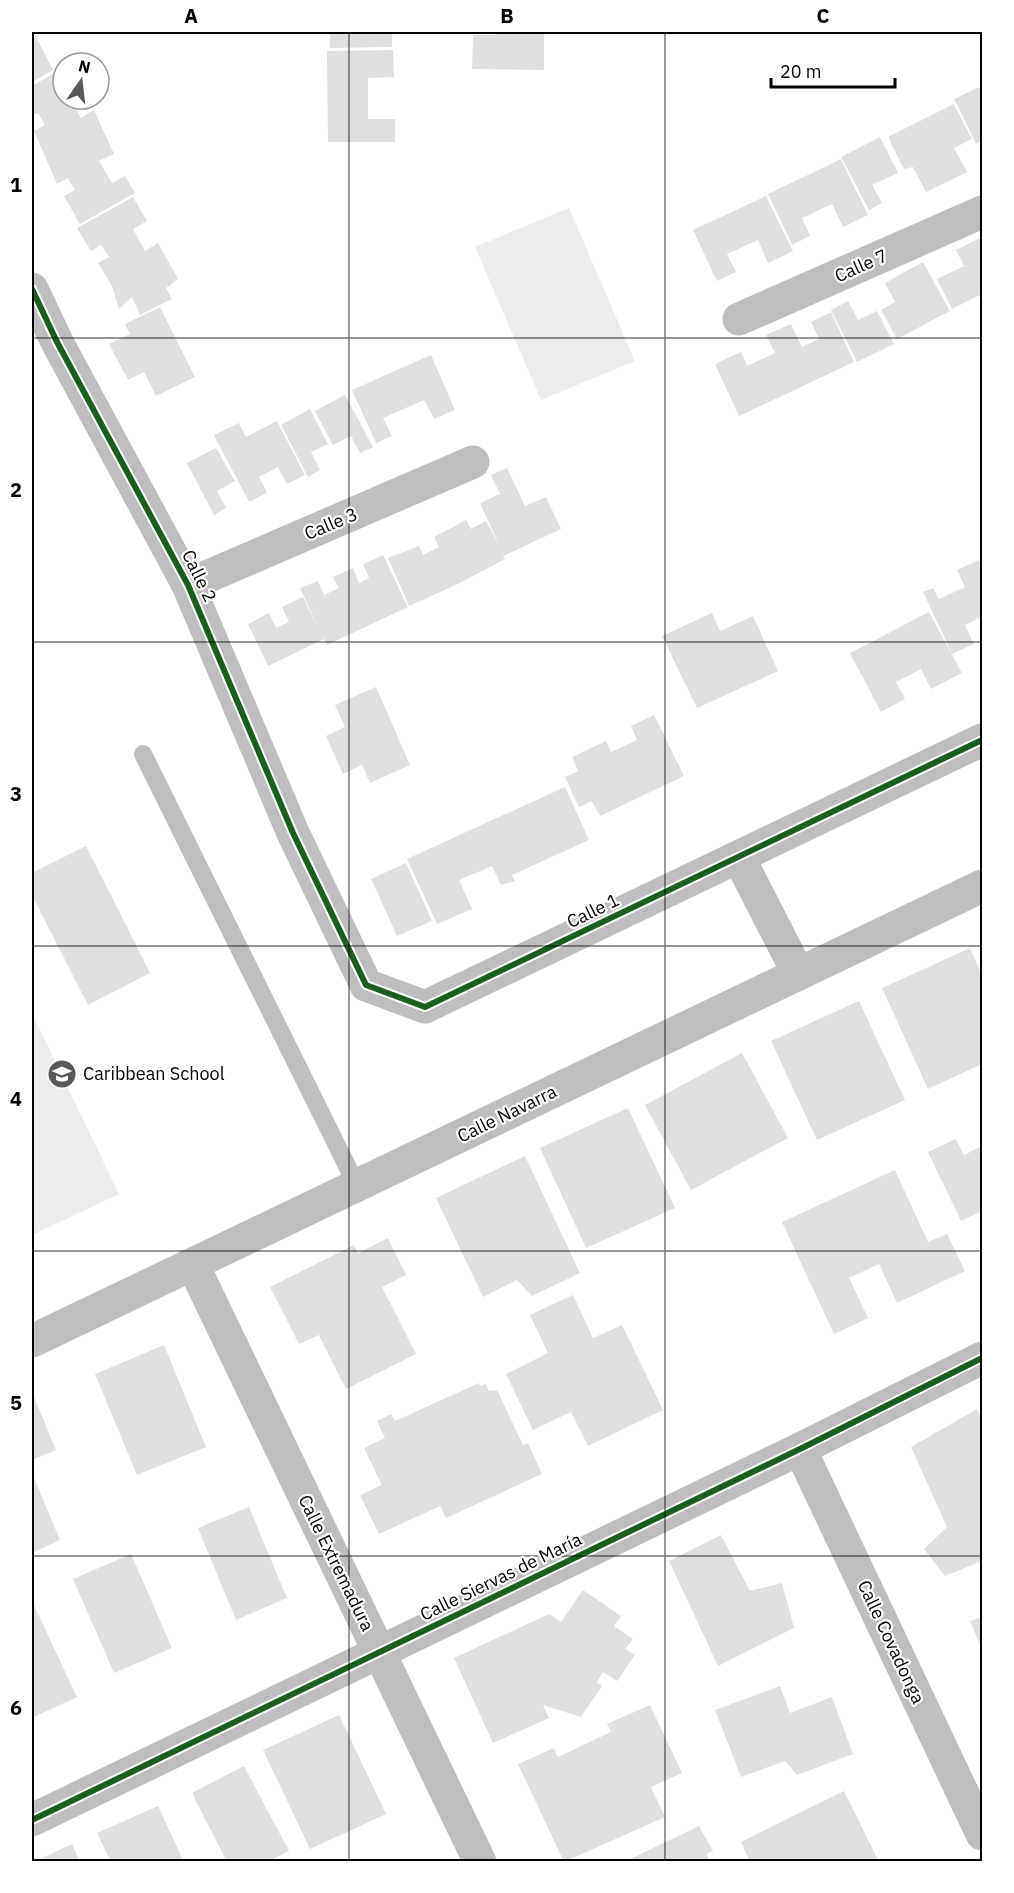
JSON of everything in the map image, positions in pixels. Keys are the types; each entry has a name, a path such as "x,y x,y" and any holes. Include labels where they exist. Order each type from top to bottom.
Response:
{"street":[{"name":"Calle 7","path":"739,320 982,212"},
{"name":"Calle 2","path":"32,289 57,342 188,585 293,833"},
{"name":"Calle 3","path":"188,585 473,462"},
{"name":"Calle 1","path":"293,833 366,986 425,1007 982,740"},
{"path":"739,858 798,973"},
{"name":"Calle Navarra","path":"32,1341 982,886"},
{"name":"Calle Extremadura","path":"193,1265 480,1862"},
{"name":"Calle Siervas de María","path":"32,1820 800,1449 982,1358"},
{"name":"Calle Covadonga","path":"800,1449 982,1834"}],"lane":[{"path":"143,754 357,1186"}],"shaded area":[{"path":"569,208 635,361 541,400 475,247"},
{"path":"32,1013 119,1194 32,1235"}],"building":[{"path":"330,32 392,32 392,47 330,48"},
{"path":"496,32 544,32 544,70 472,69 473,35 496,35"},
{"path":"35,35 51,66 51,71 32,82 32,37"},
{"path":"393,50 394,77 368,78 368,119 395,119 395,142 328,142 327,51"},
{"path":"51,75 51,111 77,111 81,118 94,111 114,154 99,161 112,183 125,176 135,193 80,224 64,196 75,190 68,178 57,184 34,131 45,125 38,113 32,116 32,86"},
{"path":"982,86 982,141 976,144 954,99"},
{"path":"954,104 972,139 954,148 967,172 926,192 913,167 904,169 888,137"},
{"path":"880,137 898,173 872,185 882,203 869,210 841,157"},
{"path":"841,159 868,215 843,227 832,204 802,218 810,236 792,245 768,194"},
{"path":"766,196 793,251 768,263 758,240 727,254 736,272 717,281 693,230"},
{"path":"133,197 147,221 133,229 145,251 158,243 178,279 166,288 172,299 140,315 132,297 119,309 112,286 98,263 109,257 101,245 91,251 77,228"},
{"path":"982,237 982,294 952,309 937,279 964,266 956,250"},
{"path":"923,262 950,311 897,339 881,310 895,302 885,283"},
{"path":"848,301 858,320 877,311 894,344 857,362 831,310"},
{"path":"160,307 195,377 156,396 144,372 128,380 109,344 130,334 125,324"},
{"path":"831,312 854,362 739,416 715,364 741,352 747,366 775,353 766,335 791,324 802,347 819,339 811,322"},
{"path":"431,355 455,410 434,419 424,400 383,418 392,436 376,443 352,390"},
{"path":"345,395 373,447 360,453 351,436 333,445 315,411"},
{"path":"310,409 328,444 311,452 320,470 308,477 281,425"},
{"path":"277,421 305,475 287,484 278,467 259,477 267,493 249,502 214,435 239,423 246,437"},
{"path":"216,448 235,481 217,491 226,508 214,515 187,463"},
{"path":"507,468 525,506 546,497 561,529 503,556 505,559 458,584 409,606 388,558 419,546 423,555 439,547 434,537 466,520 471,529 486,521 499,545 480,503 500,494 491,475"},
{"path":"383,555 408,607 327,645 324,639 268,666 248,624 269,613 276,628 289,622 282,607 303,597 320,631 300,588 318,581 324,595 339,588 333,577 353,568 359,583 369,578 363,564"},
{"path":"979,560 982,567 982,617 965,625 974,644 952,654 923,592 933,588 939,599 965,587 957,570"},
{"path":"929,612 962,673 931,689 921,669 896,682 905,699 881,712 850,653"},
{"path":"712,613 720,631 753,616 778,671 697,708 662,636"},
{"path":"376,687 410,765 370,783 362,765 343,774 326,736 345,727 335,705"},
{"path":"654,715 684,776 600,816 592,801 579,807 565,777 578,771 572,757 606,741 611,752 637,740 631,726"},
{"path":"565,787 589,840 512,875 515,881 501,885 492,866 459,880 472,909 437,924 407,859"},
{"path":"86,846 150,973 88,1005 32,895 32,873"},
{"path":"406,863 432,921 397,936 371,879"},
{"path":"970,948 982,975 982,1064 928,1089 882,988"},
{"path":"859,1001 905,1100 817,1140 771,1041"},
{"path":"742,1053 788,1138 691,1190 645,1105"},
{"path":"628,1108 675,1208 586,1248 540,1148"},
{"path":"956,1139 964,1155 982,1146 982,1211 961,1221 928,1152"},
{"path":"525,1156 580,1273 532,1296 517,1280 483,1297 436,1198"},
{"path":"895,1170 928,1242 947,1234 965,1271 897,1303 879,1264 849,1278 868,1318 834,1334 782,1222"},
{"path":"388,1238 406,1275 382,1287 416,1354 346,1389 319,1335 299,1344 270,1287 354,1245 358,1253"},
{"path":"573,1295 593,1338 622,1325 663,1410 588,1446 571,1412 533,1430 506,1374 548,1353 530,1315"},
{"path":"164,1345 206,1447 137,1475 95,1374"},
{"path":"479,1383 480,1386 486,1384 489,1391 497,1390 523,1445 528,1443 542,1474 446,1518 440,1506 379,1534 360,1495 382,1485 364,1448 385,1438 377,1421 391,1414 395,1421"},
{"path":"32,1392 56,1450 32,1460"},
{"path":"977,1409 982,1419 982,1561 945,1576 924,1549 947,1527 911,1447"},
{"path":"32,1473 60,1540 32,1553"},
{"path":"249,1507 287,1598 236,1620 198,1528"},
{"path":"721,1535 750,1591 782,1583 794,1628 718,1666 669,1561"},
{"path":"131,1554 172,1648 114,1673 73,1579"},
{"path":"583,1590 621,1616 614,1626 633,1639 625,1649 635,1655 617,1681 603,1672 597,1682 602,1686 581,1717 543,1705 549,1718 493,1743 454,1658 549,1614 561,1622"},
{"path":"32,1601 77,1697 32,1718"},
{"path":"982,1617 982,1649 970,1621"},
{"path":"780,1686 790,1713 832,1697 853,1754 797,1775 785,1761 741,1777 715,1710"},
{"path":"650,1705 682,1773 651,1787 665,1817 564,1862 518,1764 554,1748 558,1757 611,1732 607,1724"},
{"path":"339,1715 386,1814 310,1849 263,1750"},
{"path":"244,1766 289,1851 267,1862 227,1862 192,1793"},
{"path":"844,1791 879,1862 750,1862 741,1842"},
{"path":"158,1806 184,1862 111,1862 97,1833"},
{"path":"699,1826 713,1851 707,1854 710,1862 624,1862"},
{"path":"72,1844 80,1862 33,1862"}],"cycle path":[{"path":"32,289 57,342 188,585 293,833 366,985 425,1007 982,740"},
{"path":"32,1820 800,1449 982,1358"}],"place":[{"name":"Caribbean School","path":"62,1074"}]}
